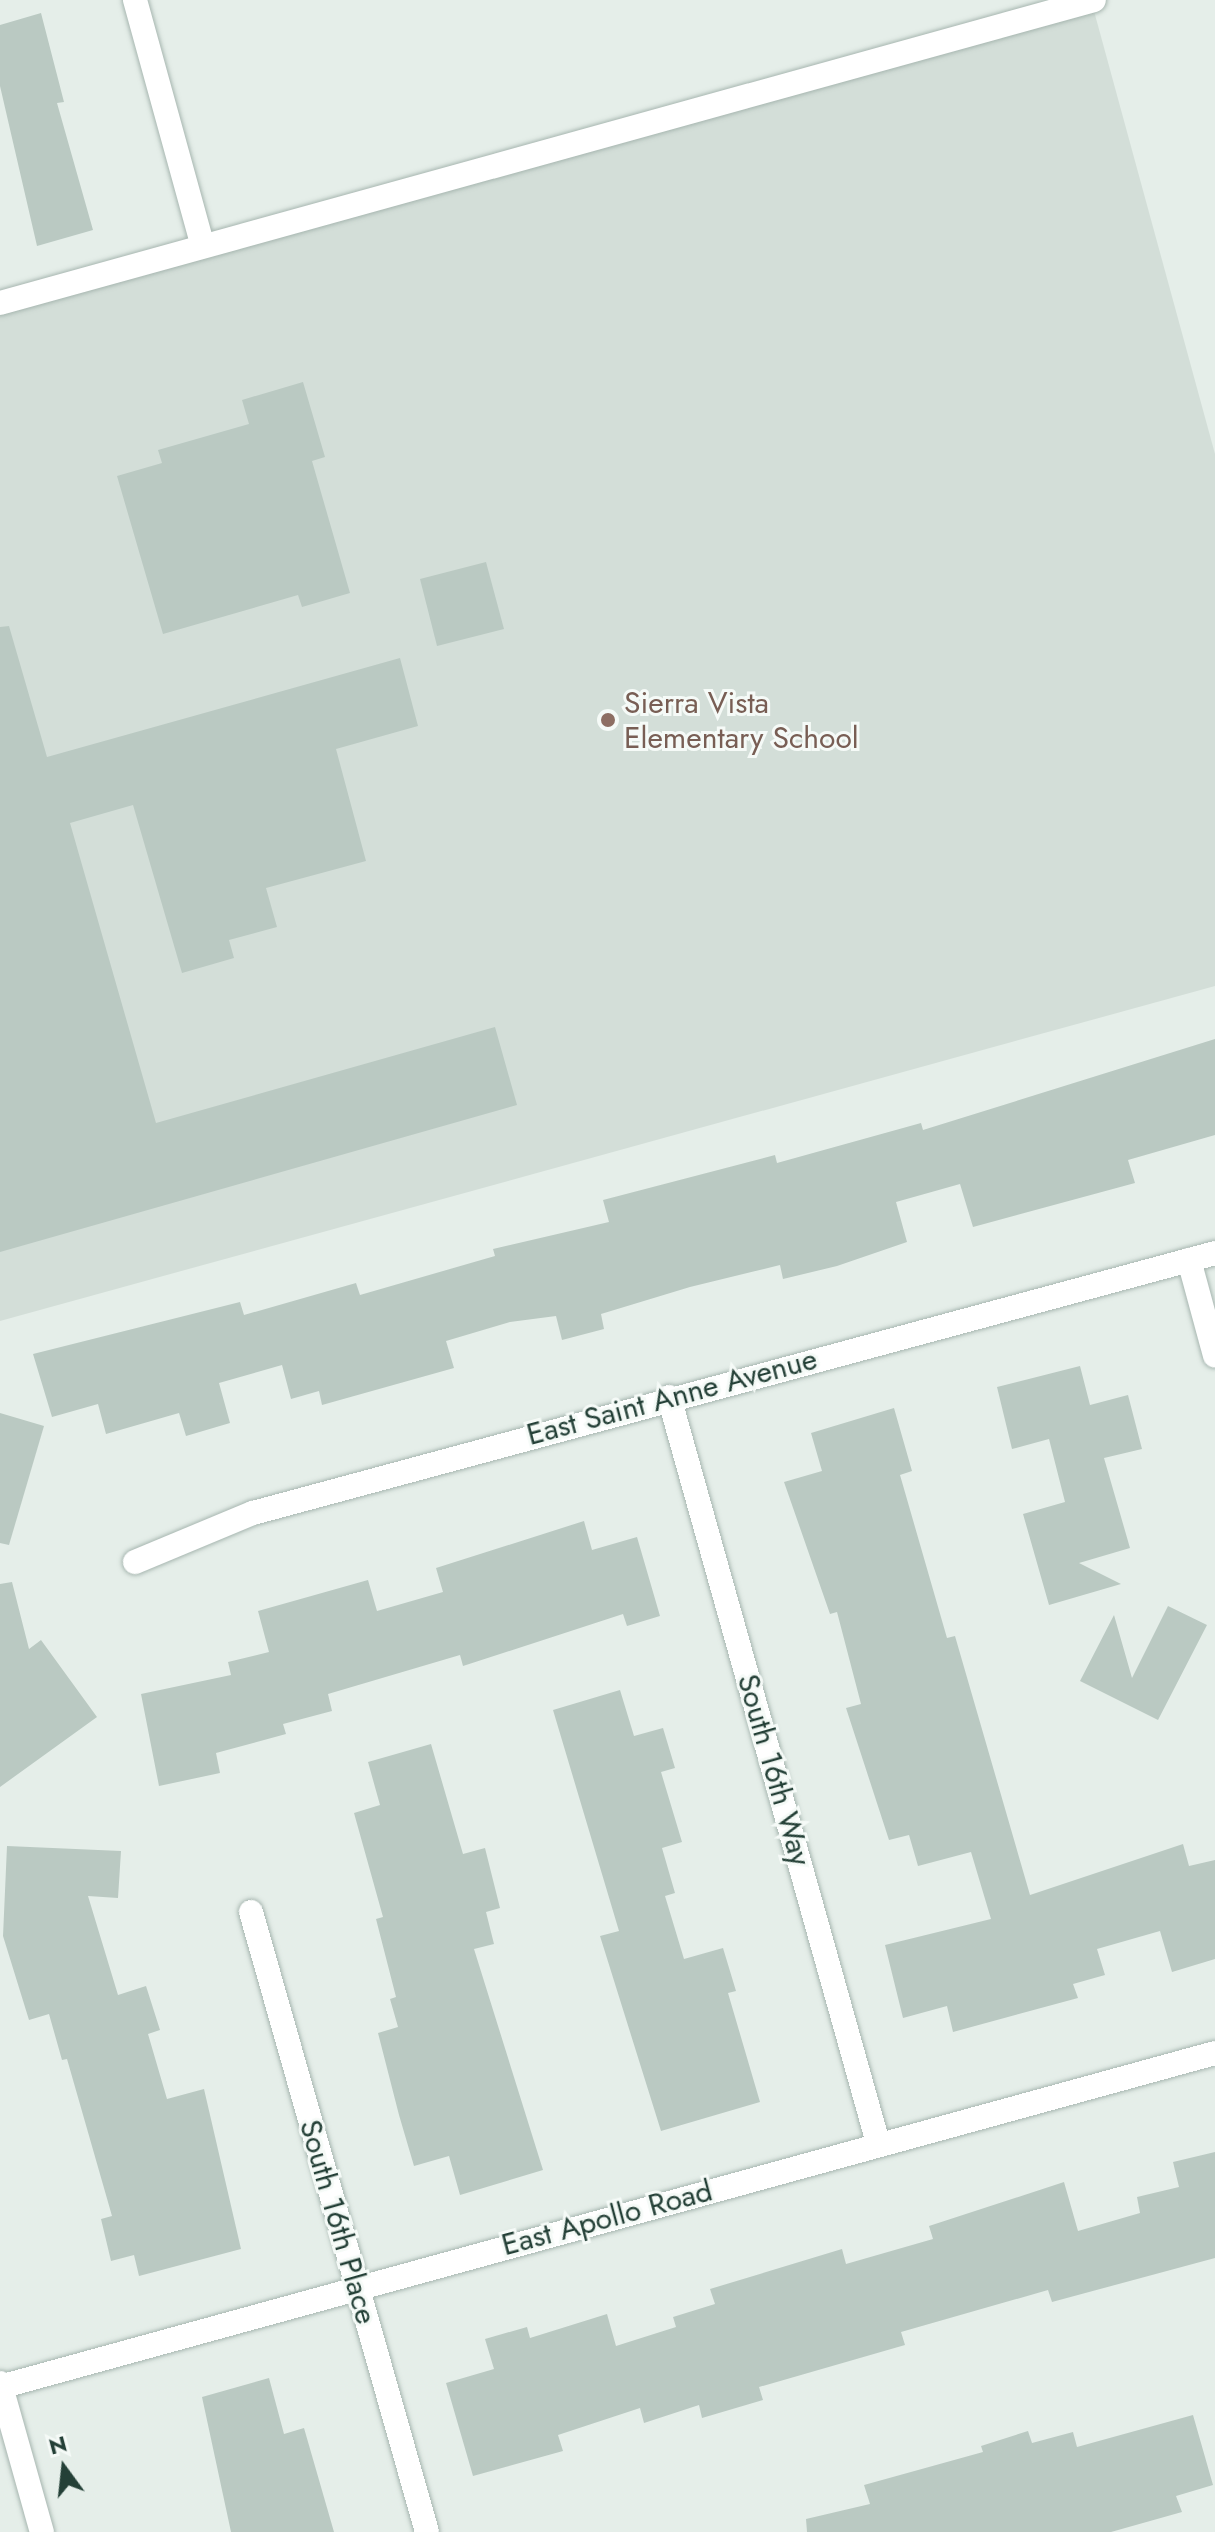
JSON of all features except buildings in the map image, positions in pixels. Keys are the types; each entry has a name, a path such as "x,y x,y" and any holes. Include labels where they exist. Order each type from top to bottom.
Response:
{"street":[{"path":"135,0 202,244"},
{"path":"0,303 202,244 1094,0"},
{"name":"East Saint Anne Avenue","path":"135,1562 253,1513 669,1397 1215,1253"},
{"path":"1189,1260 1215,1356"},
{"name":"South 16th Way","path":"669,1397 878,2143"},
{"name":"South 16th Place","path":"251,1912 427,2532"},
{"name":"East Apollo Road","path":"0,2386 1215,2053"},
{"path":"0,2386 42,2532"}],"shaded area":[{"name":"Sierra Vista Elementary School","path":"1091,0 1215,454 1215,986 0,1321 0,292"}],"place":[{"name":"Sierra Vista Elementary School","path":"608,720"}]}
